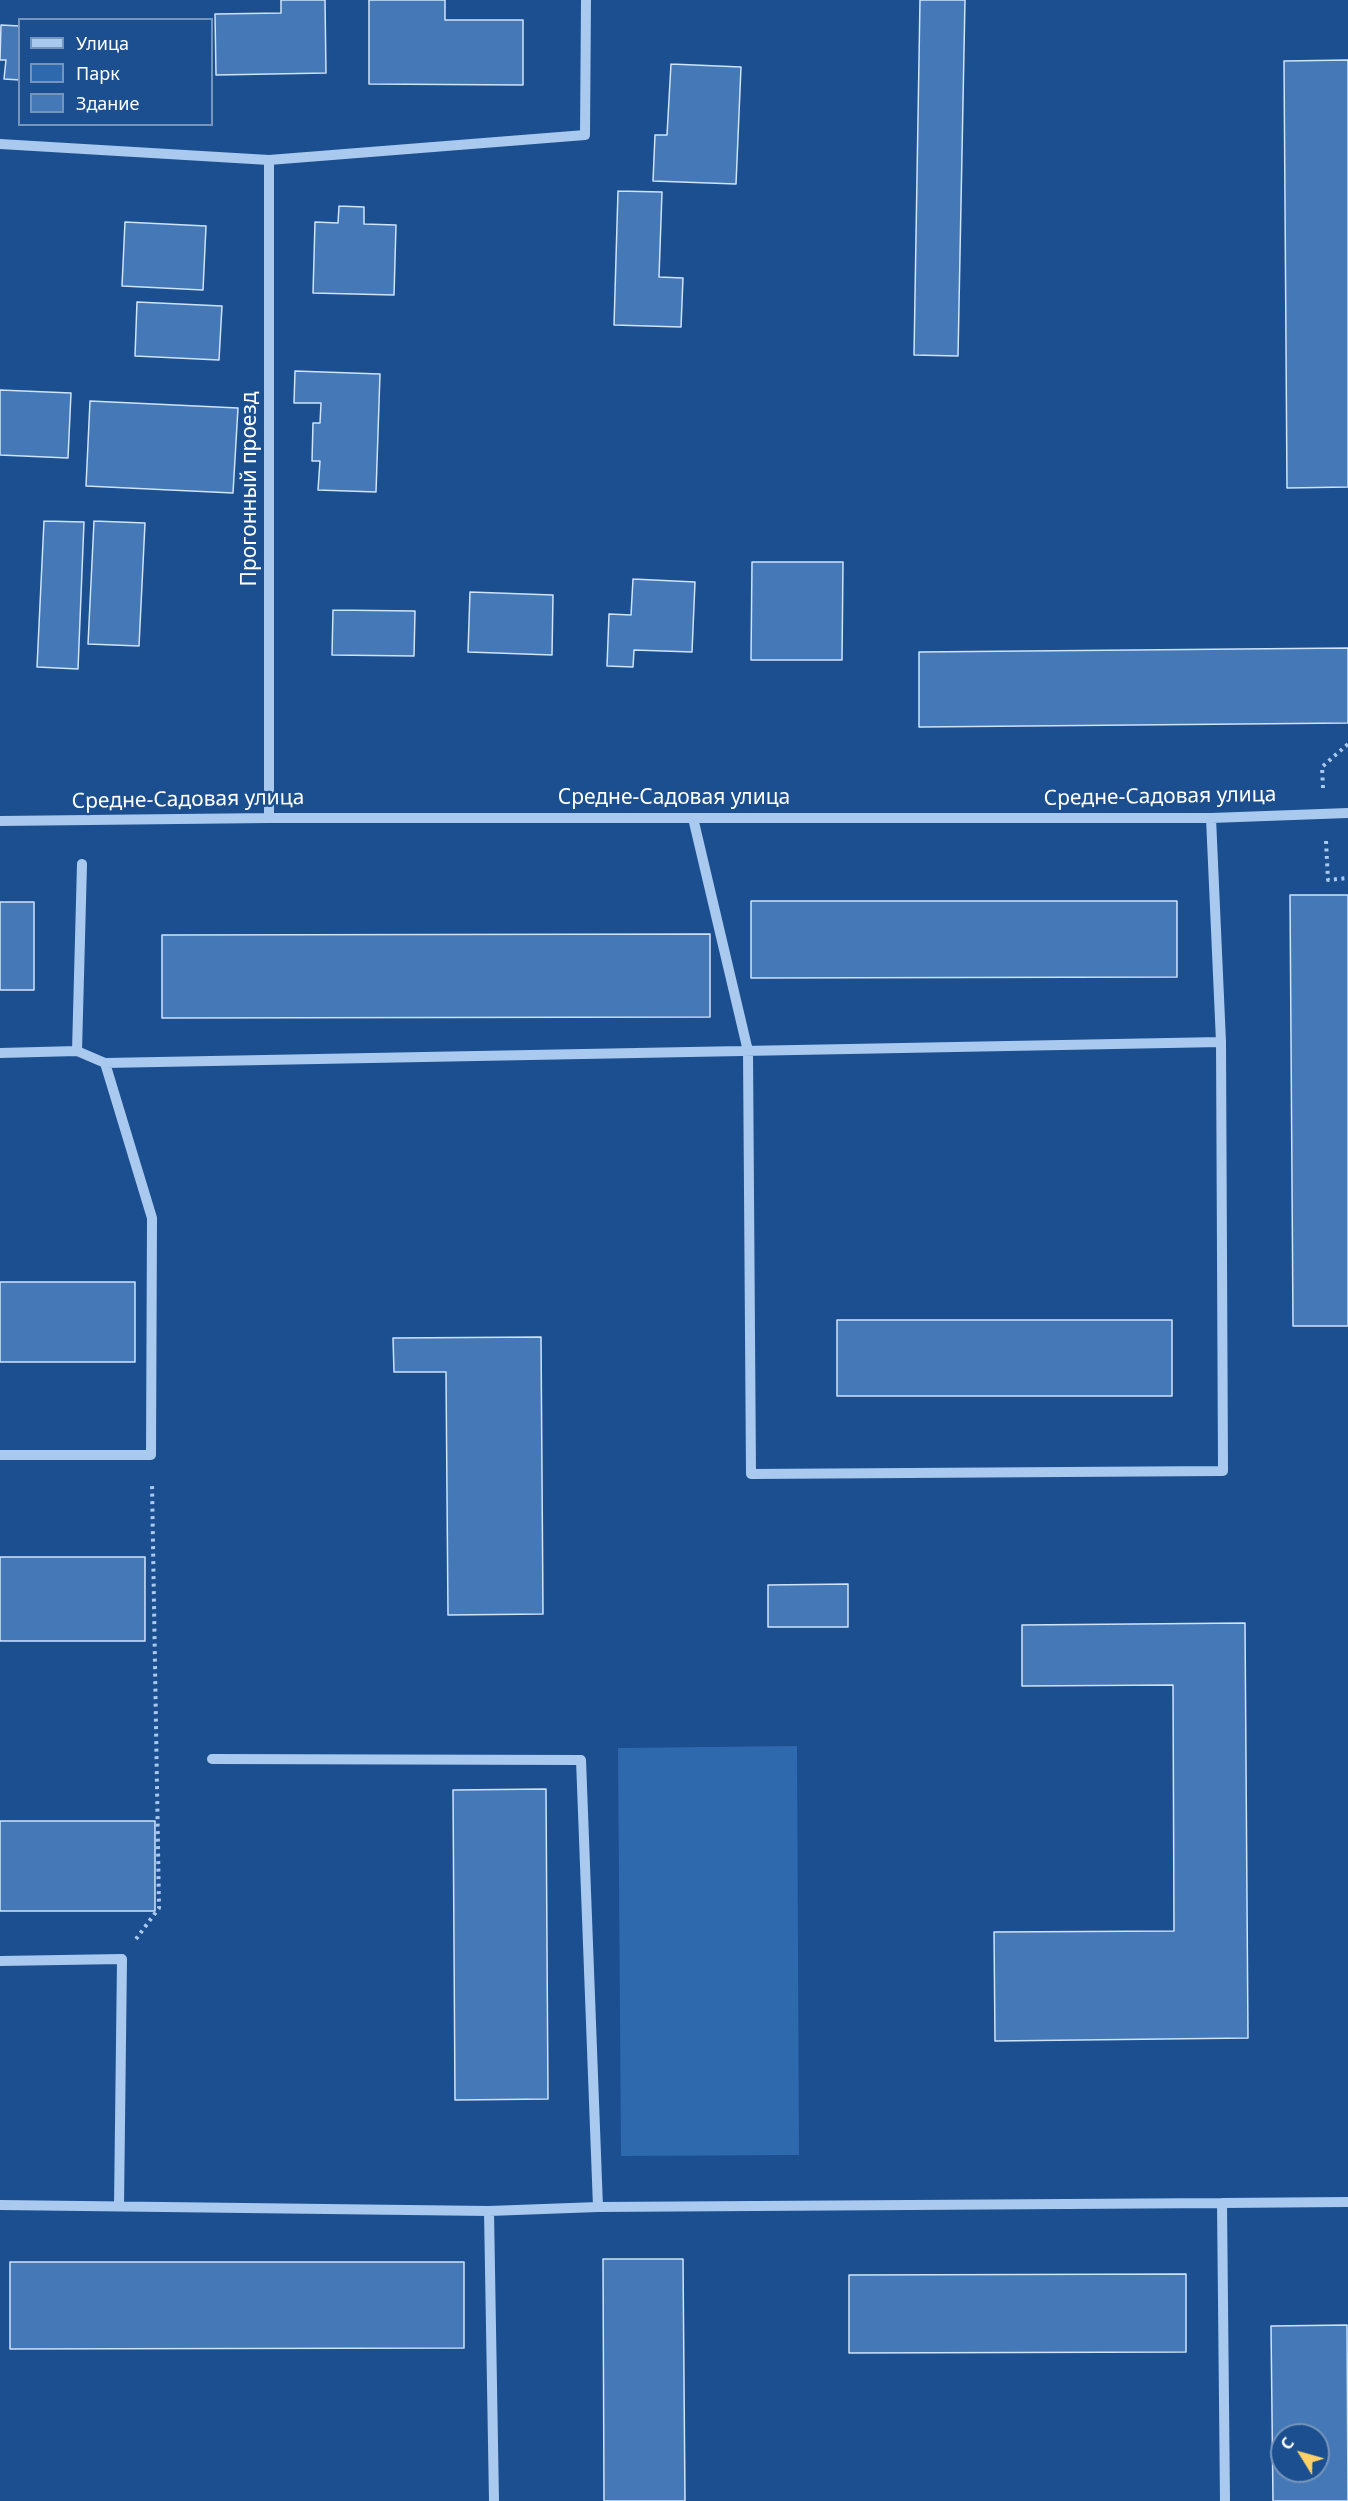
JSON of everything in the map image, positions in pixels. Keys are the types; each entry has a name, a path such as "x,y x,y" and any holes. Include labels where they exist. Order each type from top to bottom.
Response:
{"street":[{"path":"0,144 269,160 585,135 586,0"},
{"name":"Прогонный проезд","path":"269,160 269,818"},
{"name":"Средне-Садовая улица","path":"0,821 269,818 1211,818 1348,813"},
{"path":"693,818 748,1051 751,1474 1223,1471 1221,1042 1211,818"},
{"path":"77,1051 82,864"},
{"path":"0,1053 77,1051 105,1063 1221,1042"},
{"path":"0,1455 151,1455 152,1218 105,1063"},
{"path":"212,1759 581,1760 598,2207"},
{"path":"0,1961 122,1959 119,2206"},
{"path":"0,2205 489,2211 598,2207 1348,2202"},
{"path":"1222,2203 1225,2501"},
{"path":"489,2211 494,2501"}],"path":[{"path":"1328,880 1348,878"},
{"path":"122,1959 159,1908 151,1455"}],"green space":[{"path":"797,1746 799,2155 621,2156 618,1748"}],"building":[{"path":"281,0 325,0 326,73 216,75 215,14 281,13"},
{"path":"369,0 445,0 445,20 523,20 523,85 369,84"},
{"path":"920,0 965,0 958,356 914,355"},
{"path":"1,25 18,26 18,80 4,79 6,60 0,60"},
{"path":"1348,60 1348,487 1287,488 1284,61"},
{"path":"671,64 741,67 736,184 653,181 655,135 667,135"},
{"path":"618,191 662,192 659,277 683,278 681,327 614,325"},
{"path":"339,206 364,207 364,224 396,225 394,295 313,293 315,222 338,223"},
{"path":"125,222 206,226 203,290 122,286"},
{"path":"137,302 222,306 219,360 135,356"},
{"path":"295,371 380,374 376,492 318,490 320,461 312,461 313,423 320,423 321,403 294,403"},
{"path":"0,390 71,393 68,458 0,455"},
{"path":"90,401 238,408 233,493 86,486"},
{"path":"44,521 84,522 78,669 37,667"},
{"path":"94,521 145,523 139,646 88,644"},
{"path":"752,562 843,562 842,660 751,660"},
{"path":"633,579 695,582 692,652 634,650 633,667 607,666 609,614 631,615"},
{"path":"470,592 553,595 552,655 468,652"},
{"path":"333,610 415,611 414,656 332,655"},
{"path":"1348,648 1348,723 919,727 919,652"},
{"path":"1290,895 1348,895 1348,1326 1293,1326"},
{"path":"751,901 1177,901 1177,977 751,978"},
{"path":"0,902 34,902 34,990 0,990"},
{"path":"710,934 710,1017 162,1018 162,935"},
{"path":"0,1282 135,1282 135,1362 0,1362"},
{"path":"837,1320 1172,1320 1172,1396 837,1396"},
{"path":"541,1337 543,1614 448,1615 446,1372 394,1372 393,1338"},
{"path":"0,1557 145,1557 145,1641 0,1641"},
{"path":"848,1584 848,1627 768,1627 768,1585"},
{"path":"1245,1623 1248,2038 995,2041 994,1932 1174,1931 1173,1685 1022,1686 1022,1625"},
{"path":"546,1789 548,2099 455,2100 453,1790"},
{"path":"0,1821 155,1821 155,1911 0,1911"},
{"path":"603,2259 683,2259 685,2501 604,2501"},
{"path":"10,2262 464,2262 464,2348 10,2349"},
{"path":"1186,2274 1186,2352 849,2353 849,2275"},
{"path":"1347,2325 1348,2501 1273,2501 1273,2483 1330,2483 1330,2423 1272,2423 1271,2326"}]}
